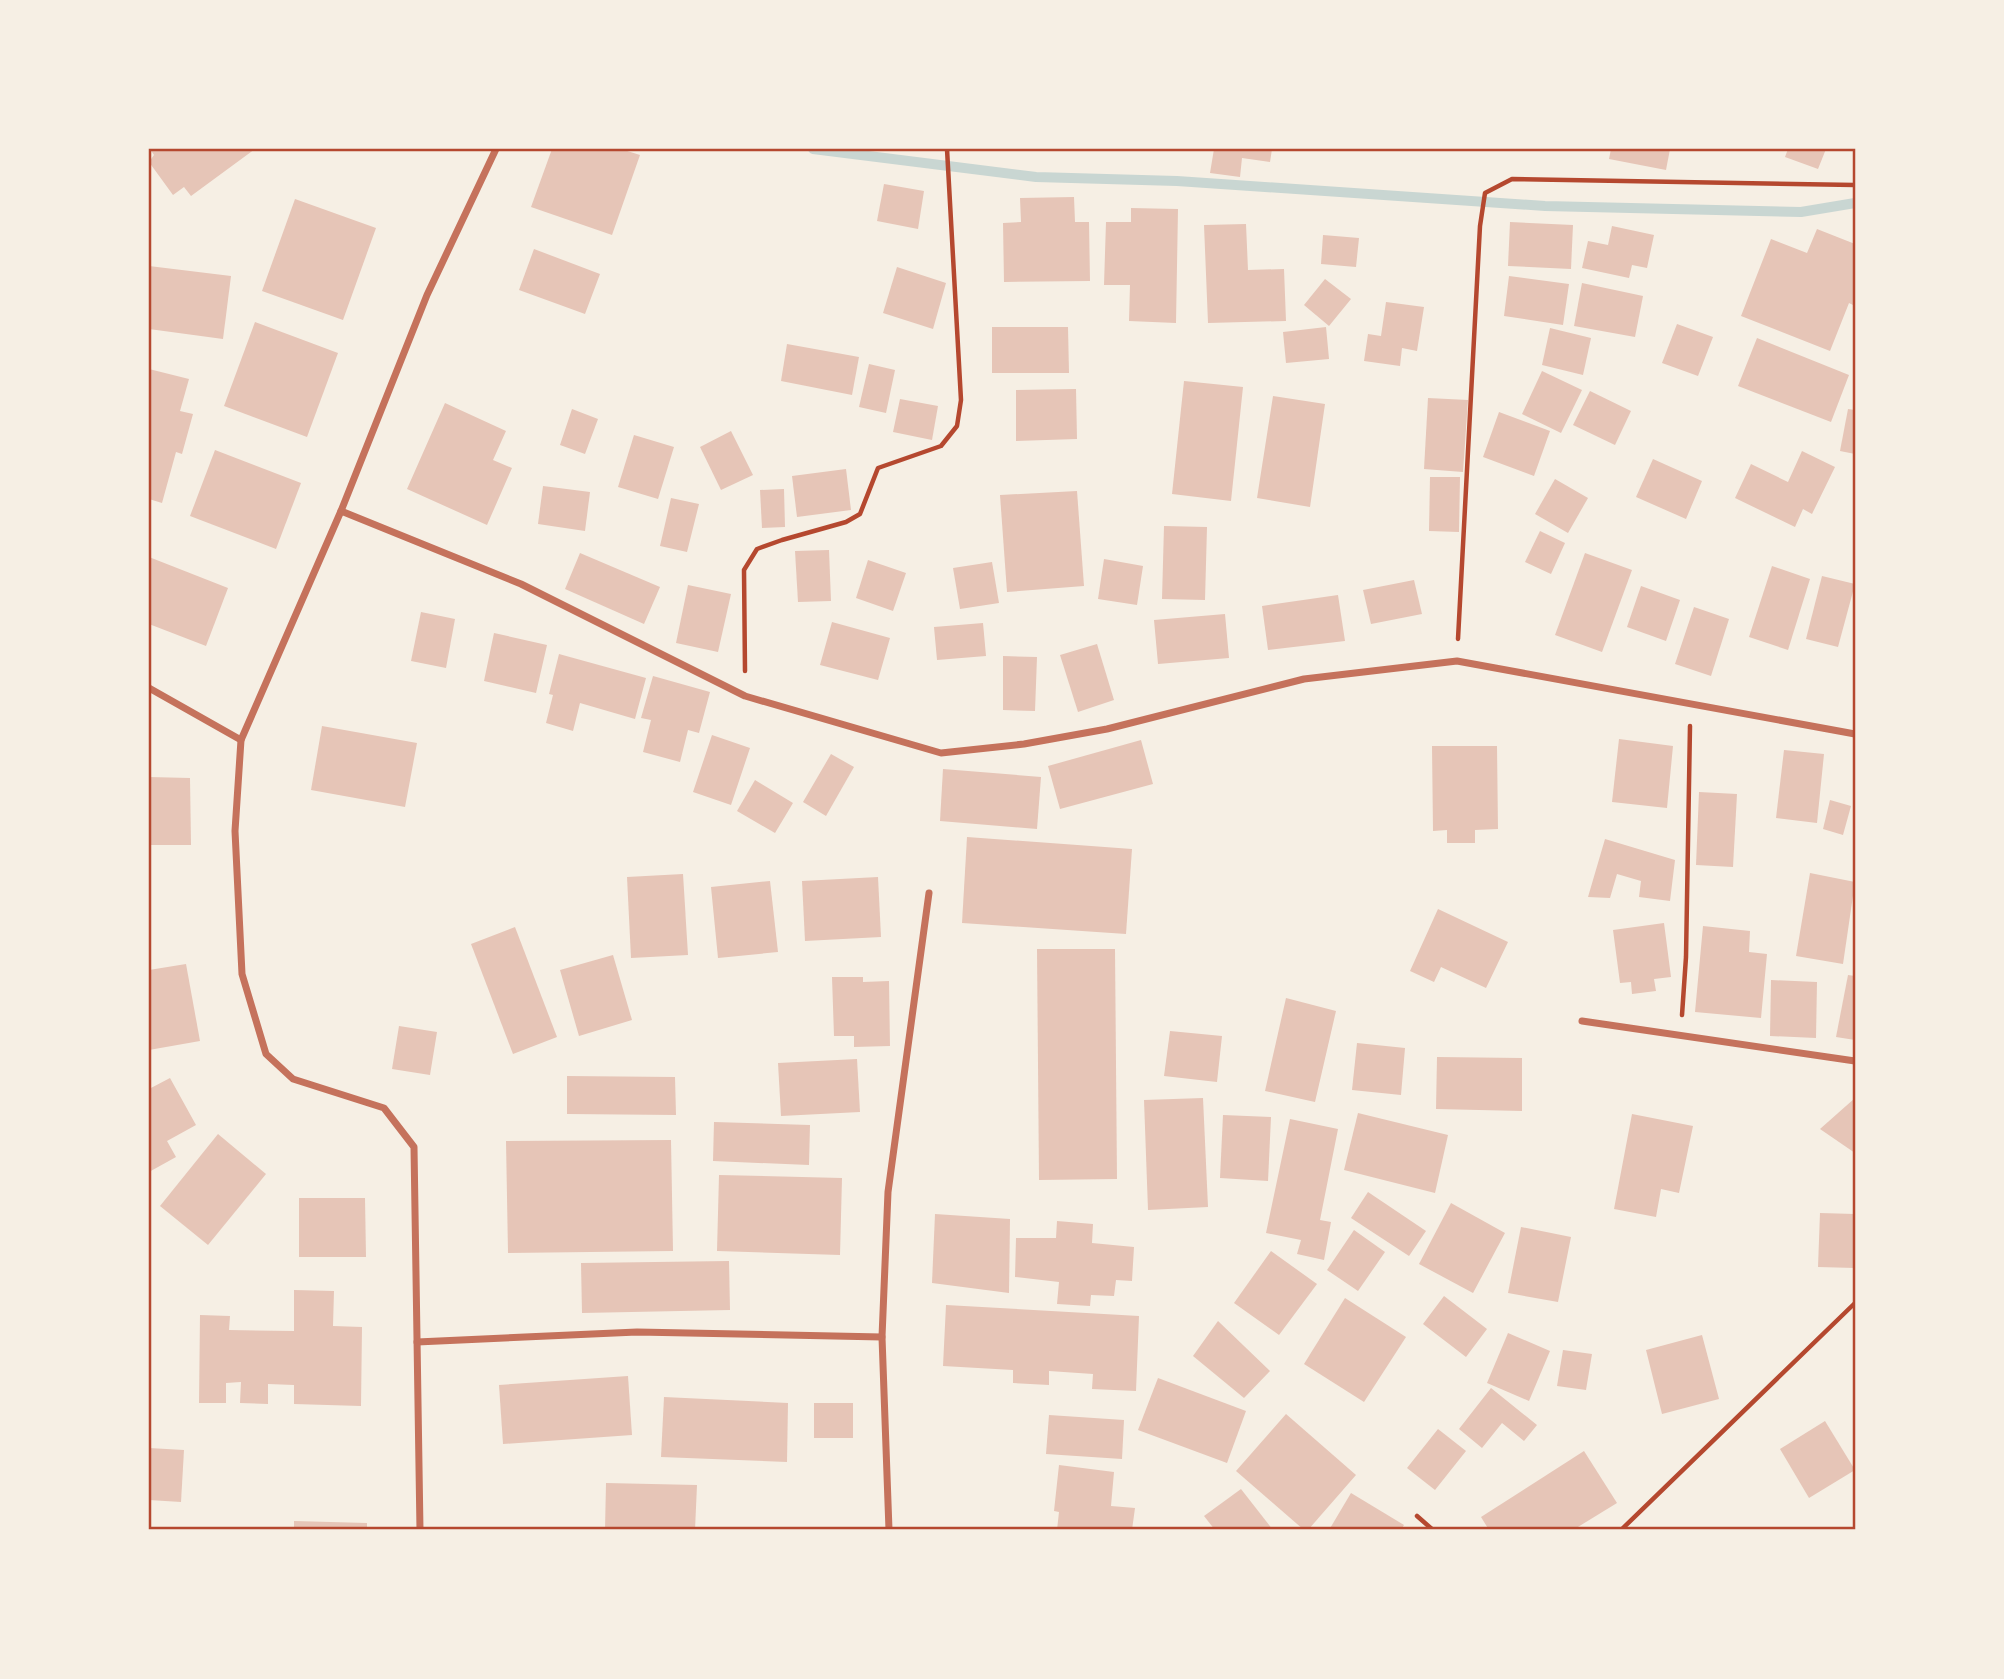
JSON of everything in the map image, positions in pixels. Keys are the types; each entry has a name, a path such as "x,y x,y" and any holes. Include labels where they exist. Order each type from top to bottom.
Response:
{"street":[{"path":"420,1530 414,1147 384,1108 293,1079 266,1054 242,974 235,831 241,740 341,511 427,295 496,149"},
{"path":"341,511 521,584 746,696 941,753 1024,744 1107,729 1304,679 1457,661 1855,734"},
{"path":"149,688 241,740"},
{"path":"889,1530 882,1337 888,1192 929,893"},
{"path":"1582,1021 1855,1061"},
{"path":"418,1342 637,1332 882,1337"}],"path":[{"path":"746,696 744,570 757,549 846,522 860,514 878,468 941,446 957,426 961,400 947,149"},
{"path":"1457,661 1480,226 1485,193 1512,179 1855,185"},
{"path":"1680,1037 1686,957 1691,704"},
{"path":"1621,1530 1855,1303"},
{"path":"1417,1516 1433,1530"}],"building":[{"path":"150,149 255,149 191,196 184,187 173,195 149,162 154,155"},
{"path":"552,149 621,149 640,155 612,235 531,207"},
{"path":"1214,149 1272,149 1270,162 1242,158 1240,177 1210,173"},
{"path":"1611,149 1670,149 1666,170 1609,159"},
{"path":"1788,149 1826,149 1818,169 1785,157"},
{"path":"884,184 924,191 918,229 877,221"},
{"path":"1074,197 1075,222 1089,222 1090,281 1004,282 1003,223 1021,222 1020,198"},
{"path":"295,199 376,228 343,320 262,291"},
{"path":"1131,208 1178,209 1176,323 1129,321 1130,285 1104,285 1106,222 1131,222"},
{"path":"1510,222 1573,225 1571,269 1508,266"},
{"path":"1246,224 1248,270 1284,269 1286,321 1208,323 1204,225"},
{"path":"1612,226 1654,235 1647,268 1632,265 1629,278 1582,268 1588,241 1608,245"},
{"path":"1817,229 1855,244 1855,306 1849,303 1830,351 1741,316 1771,239 1807,253"},
{"path":"1323,235 1359,238 1356,267 1321,264"},
{"path":"534,249 600,274 585,314 519,290"},
{"path":"149,266 231,276 223,339 149,329"},
{"path":"897,267 946,283 933,329 883,313"},
{"path":"1509,276 1569,284 1563,325 1504,316"},
{"path":"1325,279 1351,299 1329,326 1304,305"},
{"path":"1582,283 1643,296 1635,337 1574,326"},
{"path":"1386,302 1424,307 1417,351 1402,348 1400,366 1364,361 1368,334 1381,336"},
{"path":"255,322 338,353 307,437 224,406"},
{"path":"1677,324 1713,337 1698,376 1662,363"},
{"path":"992,327 1068,327 1069,373 992,373"},
{"path":"1326,327 1329,359 1286,363 1283,332"},
{"path":"1550,328 1591,338 1583,375 1542,365"},
{"path":"1757,338 1849,375 1831,422 1738,386"},
{"path":"787,344 859,357 852,395 781,381"},
{"path":"869,364 895,370 886,413 859,407"},
{"path":"149,369 189,379 180,411 193,414 182,454 176,452 162,503 149,499"},
{"path":"1542,371 1582,390 1561,433 1522,414"},
{"path":"1184,381 1243,387 1231,501 1172,494"},
{"path":"1076,389 1077,439 1016,441 1016,390"},
{"path":"1590,391 1631,411 1615,445 1573,425"},
{"path":"1273,396 1325,404 1310,507 1257,498"},
{"path":"1428,398 1468,400 1463,472 1424,469"},
{"path":"900,399 938,406 932,440 893,432"},
{"path":"445,403 506,431 493,460 512,468 487,525 407,489"},
{"path":"572,409 598,419 585,454 560,445"},
{"path":"1848,409 1855,410 1855,454 1840,451"},
{"path":"1499,412 1550,431 1534,476 1483,457"},
{"path":"731,431 753,475 721,490 700,447"},
{"path":"634,435 674,447 658,499 618,487"},
{"path":"215,450 301,483 276,549 190,516"},
{"path":"1802,451 1835,467 1812,514 1803,509 1795,527 1735,498 1751,464 1788,482"},
{"path":"1653,459 1702,481 1686,519 1636,497"},
{"path":"846,469 851,510 797,517 792,476"},
{"path":"1430,477 1460,477 1459,532 1429,531"},
{"path":"1555,479 1588,498 1568,533 1535,514"},
{"path":"543,486 590,492 585,531 538,524"},
{"path":"784,489 785,527 762,528 760,490"},
{"path":"1077,491 1084,586 1007,592 1000,495"},
{"path":"671,498 699,504 687,552 660,546"},
{"path":"1164,526 1207,527 1205,600 1162,599"},
{"path":"1540,531 1565,543 1551,574 1525,562"},
{"path":"829,550 831,601 798,602 795,551"},
{"path":"580,553 660,587 644,624 565,589"},
{"path":"1585,553 1632,570 1602,652 1555,635"},
{"path":"149,557 228,588 206,646 149,624"},
{"path":"1104,559 1143,566 1137,605 1098,599"},
{"path":"868,560 906,573 893,611 856,598"},
{"path":"992,562 999,603 960,609 953,568"},
{"path":"1772,566 1810,579 1788,650 1749,637"},
{"path":"1822,576 1855,584 1838,647 1806,639"},
{"path":"1414,580 1422,614 1371,624 1363,590"},
{"path":"688,585 731,594 718,652 676,643"},
{"path":"1641,586 1680,600 1666,641 1627,627"},
{"path":"1338,595 1345,641 1268,650 1262,606"},
{"path":"1694,607 1729,619 1711,676 1675,664"},
{"path":"421,612 455,619 446,668 411,661"},
{"path":"1225,614 1229,658 1158,664 1154,620"},
{"path":"832,622 890,638 878,680 820,665"},
{"path":"983,623 986,656 937,660 934,627"},
{"path":"494,633 547,645 536,693 484,681"},
{"path":"1097,644 1114,700 1078,712 1060,655"},
{"path":"559,654 646,678 635,719 580,703 573,731 546,723 553,695 549,694"},
{"path":"1003,656 1037,657 1035,711 1003,710"},
{"path":"653,676 710,692 699,733 688,730 680,762 643,752 651,720 641,718"},
{"path":"322,726 417,743 405,807 311,790"},
{"path":"712,735 750,748 731,805 693,792"},
{"path":"1619,739 1673,746 1667,808 1612,802"},
{"path":"1141,740 1153,784 1060,809 1048,766"},
{"path":"1432,746 1497,746 1498,829 1475,830 1475,843 1447,843 1447,830 1433,831"},
{"path":"1784,750 1824,754 1817,823 1776,818"},
{"path":"831,754 854,767 826,816 803,802"},
{"path":"943,769 1041,777 1037,829 940,821"},
{"path":"149,777 190,778 191,845 149,845"},
{"path":"755,780 793,803 775,833 737,811"},
{"path":"1699,792 1737,794 1733,867 1696,865"},
{"path":"1830,800 1851,806 1843,835 1823,829"},
{"path":"967,837 1132,849 1126,934 962,923"},
{"path":"1605,839 1675,860 1670,901 1639,897 1641,881 1617,874 1610,898 1588,897"},
{"path":"1810,873 1855,882 1843,964 1796,956"},
{"path":"683,874 688,955 631,958 627,877"},
{"path":"878,877 881,937 805,941 802,881"},
{"path":"770,881 778,952 718,958 711,887"},
{"path":"1438,909 1508,942 1486,988 1441,967 1434,982 1410,971"},
{"path":"1664,923 1671,977 1654,979 1656,991 1632,994 1631,982 1620,983 1613,930"},
{"path":"1703,926 1750,931 1749,952 1767,954 1761,1018 1695,1012"},
{"path":"515,927 557,1037 513,1054 471,944"},
{"path":"1037,949 1115,949 1117,1179 1039,1180"},
{"path":"613,955 632,1020 579,1036 560,970"},
{"path":"186,964 200,1041 149,1050 149,970"},
{"path":"1848,975 1855,976 1855,1040 1836,1037"},
{"path":"832,977 863,977 863,982 889,981 890,1046 854,1047 854,1036 834,1036"},
{"path":"1771,980 1817,982 1816,1038 1770,1036"},
{"path":"1286,998 1336,1011 1315,1102 1265,1091"},
{"path":"399,1026 437,1032 430,1075 392,1069"},
{"path":"1170,1031 1222,1036 1217,1082 1164,1076"},
{"path":"1357,1043 1405,1048 1401,1095 1352,1090"},
{"path":"1437,1057 1522,1058 1522,1111 1436,1109"},
{"path":"857,1059 860,1112 781,1116 778,1063"},
{"path":"567,1076 675,1077 676,1115 567,1114"},
{"path":"170,1078 196,1125 167,1141 176,1157 149,1172 149,1089"},
{"path":"1203,1098 1208,1207 1148,1210 1144,1100"},
{"path":"1855,1098 1855,1153 1820,1129"},
{"path":"1358,1113 1448,1135 1435,1193 1344,1170"},
{"path":"1632,1114 1693,1126 1679,1193 1661,1189 1656,1217 1614,1209"},
{"path":"1223,1115 1271,1117 1268,1181 1220,1178"},
{"path":"1290,1119 1338,1129 1320,1220 1331,1222 1324,1260 1297,1254 1301,1240 1266,1233"},
{"path":"714,1122 810,1125 809,1165 713,1161"},
{"path":"218,1134 266,1174 208,1245 160,1206"},
{"path":"671,1140 673,1251 508,1253 506,1141"},
{"path":"719,1175 842,1178 840,1255 717,1251"},
{"path":"1368,1192 1426,1231 1409,1256 1351,1218"},
{"path":"299,1198 365,1198 366,1257 299,1257"},
{"path":"1451,1203 1505,1233 1473,1293 1419,1264"},
{"path":"1820,1213 1855,1214 1855,1268 1818,1267"},
{"path":"935,1214 1010,1219 1009,1293 932,1283"},
{"path":"1057,1221 1093,1224 1092,1243 1134,1247 1132,1281 1116,1280 1114,1296 1091,1295 1090,1306 1057,1304 1059,1282 1015,1277 1016,1238 1056,1238"},
{"path":"1521,1227 1571,1237 1558,1302 1508,1293"},
{"path":"1354,1230 1385,1252 1358,1291 1327,1270"},
{"path":"1271,1251 1317,1284 1279,1335 1234,1303"},
{"path":"729,1261 730,1310 582,1313 581,1263"},
{"path":"294,1290 334,1291 333,1326 362,1327 361,1406 294,1404 294,1385 268,1384 268,1404 240,1403 241,1382 226,1383 226,1403 199,1403 200,1315 230,1316 229,1330 294,1331"},
{"path":"1444,1296 1487,1329 1466,1357 1423,1324"},
{"path":"1345,1298 1406,1337 1364,1402 1304,1364"},
{"path":"946,1305 1139,1316 1136,1391 1092,1389 1093,1374 1049,1371 1049,1385 1013,1383 1013,1370 943,1366"},
{"path":"1218,1321 1270,1371 1244,1398 1193,1356"},
{"path":"1508,1333 1550,1351 1529,1401 1487,1383"},
{"path":"1702,1335 1719,1399 1662,1414 1646,1350"},
{"path":"1563,1350 1592,1354 1586,1390 1557,1386"},
{"path":"628,1376 632,1435 503,1444 499,1385"},
{"path":"1158,1378 1246,1411 1227,1463 1138,1430"},
{"path":"1491,1388 1537,1425 1524,1441 1502,1423 1482,1448 1459,1429"},
{"path":"664,1397 788,1403 787,1462 661,1457"},
{"path":"814,1403 853,1403 853,1438 814,1438"},
{"path":"1286,1414 1356,1475 1308,1530 1304,1530 1236,1471"},
{"path":"1049,1415 1124,1420 1122,1459 1046,1454"},
{"path":"1825,1421 1855,1470 1809,1498 1780,1449"},
{"path":"1438,1429 1466,1451 1435,1490 1407,1468"},
{"path":"149,1448 184,1450 181,1502 149,1500"},
{"path":"1584,1451 1617,1503 1573,1530 1489,1530 1481,1517"},
{"path":"1059,1465 1114,1472 1111,1506 1135,1508 1132,1530 1057,1530 1059,1512 1054,1511"},
{"path":"606,1483 697,1485 695,1530 605,1530"},
{"path":"1241,1489 1273,1530 1215,1530 1204,1516"},
{"path":"1351,1493 1404,1525 1401,1530 1329,1530"},
{"path":"294,1521 367,1523 367,1530 294,1530"}],"waterway":[{"path":"813,149 1036,177 1177,181 1545,206 1801,212 1855,203"}]}
